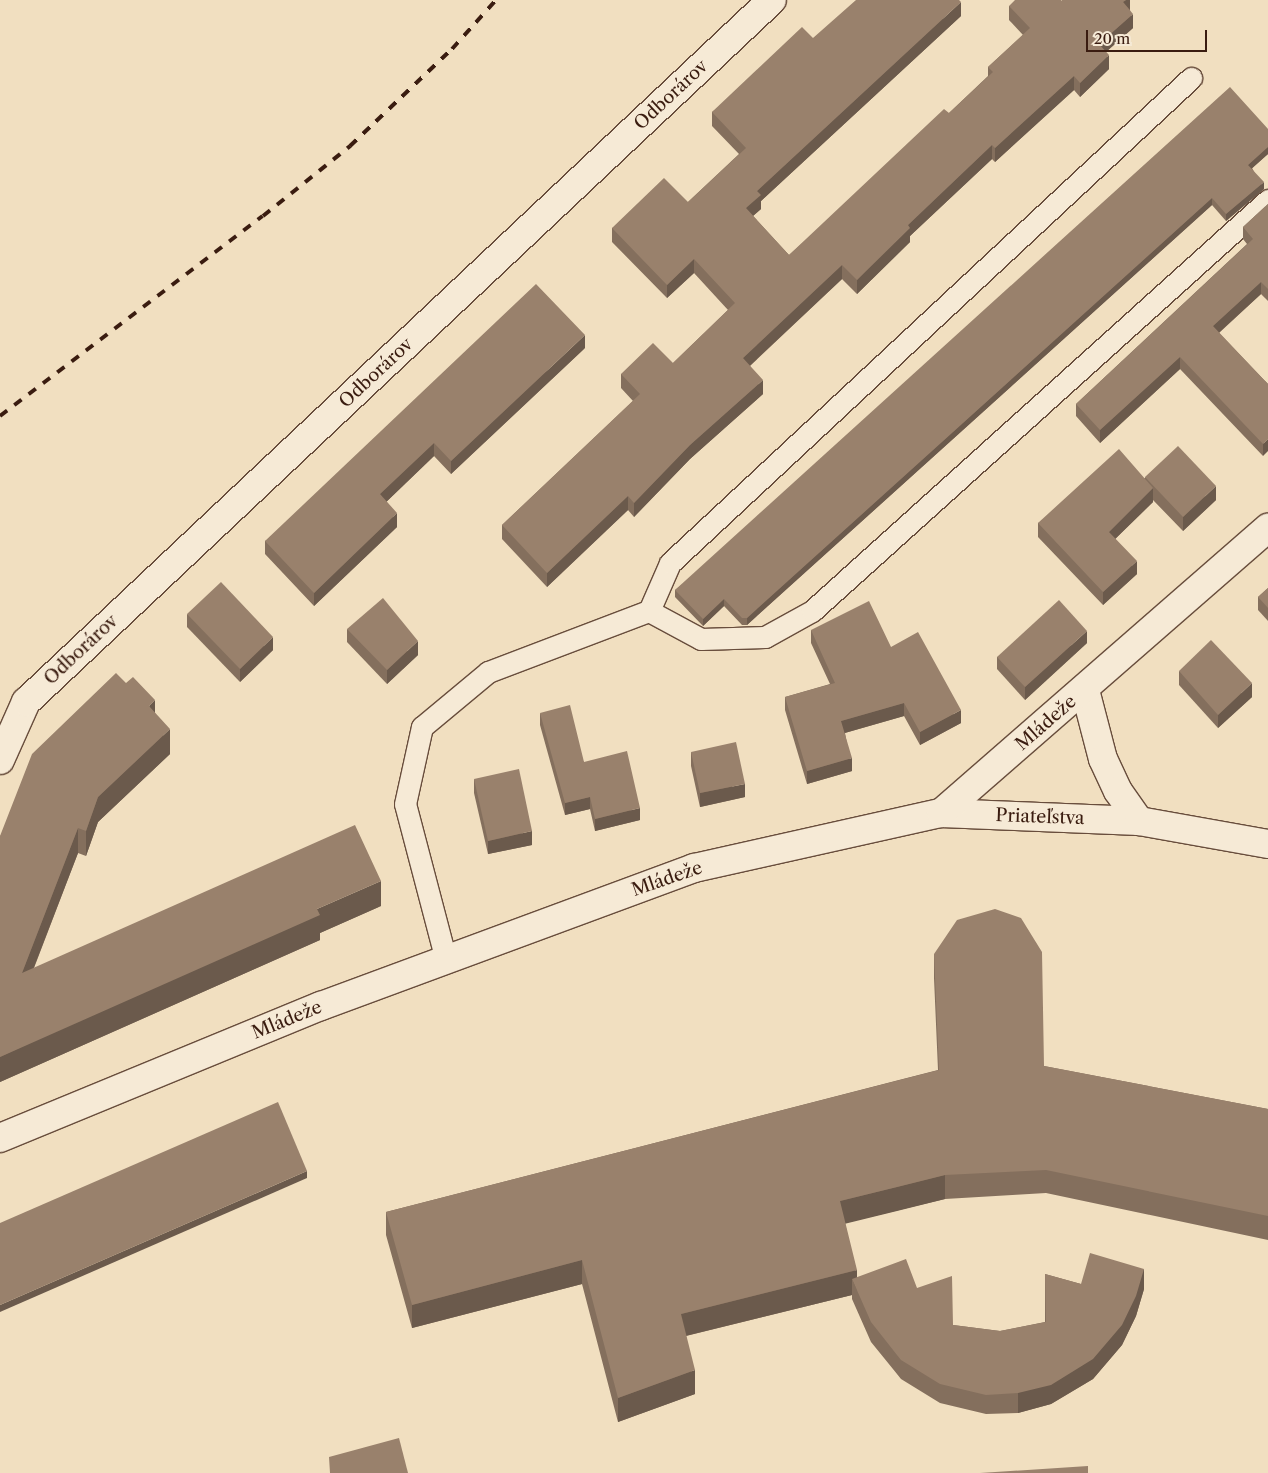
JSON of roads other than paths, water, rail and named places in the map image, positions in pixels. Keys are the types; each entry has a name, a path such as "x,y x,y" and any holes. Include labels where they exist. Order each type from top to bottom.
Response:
{"street":[{"name":"Odborárov","path":"0,760 26,702 772,0"},
{"name":"Mládeže","path":"0,1138 321,1006 694,868 941,813 1085,690 1268,528"},
{"path":"1085,690 1103,759 1118,791 1139,821"},
{"name":"Priateľstva","path":"941,813 1139,821 1268,844"}],"lane":[{"path":"446,960 405,804 422,727 488,672 649,611 670,563 1191,78"},
{"path":"649,611 701,639 765,637 812,611 1268,200"}],"railway":[{"path":"0,416 263,216 350,146 452,49 496,0"}]}
